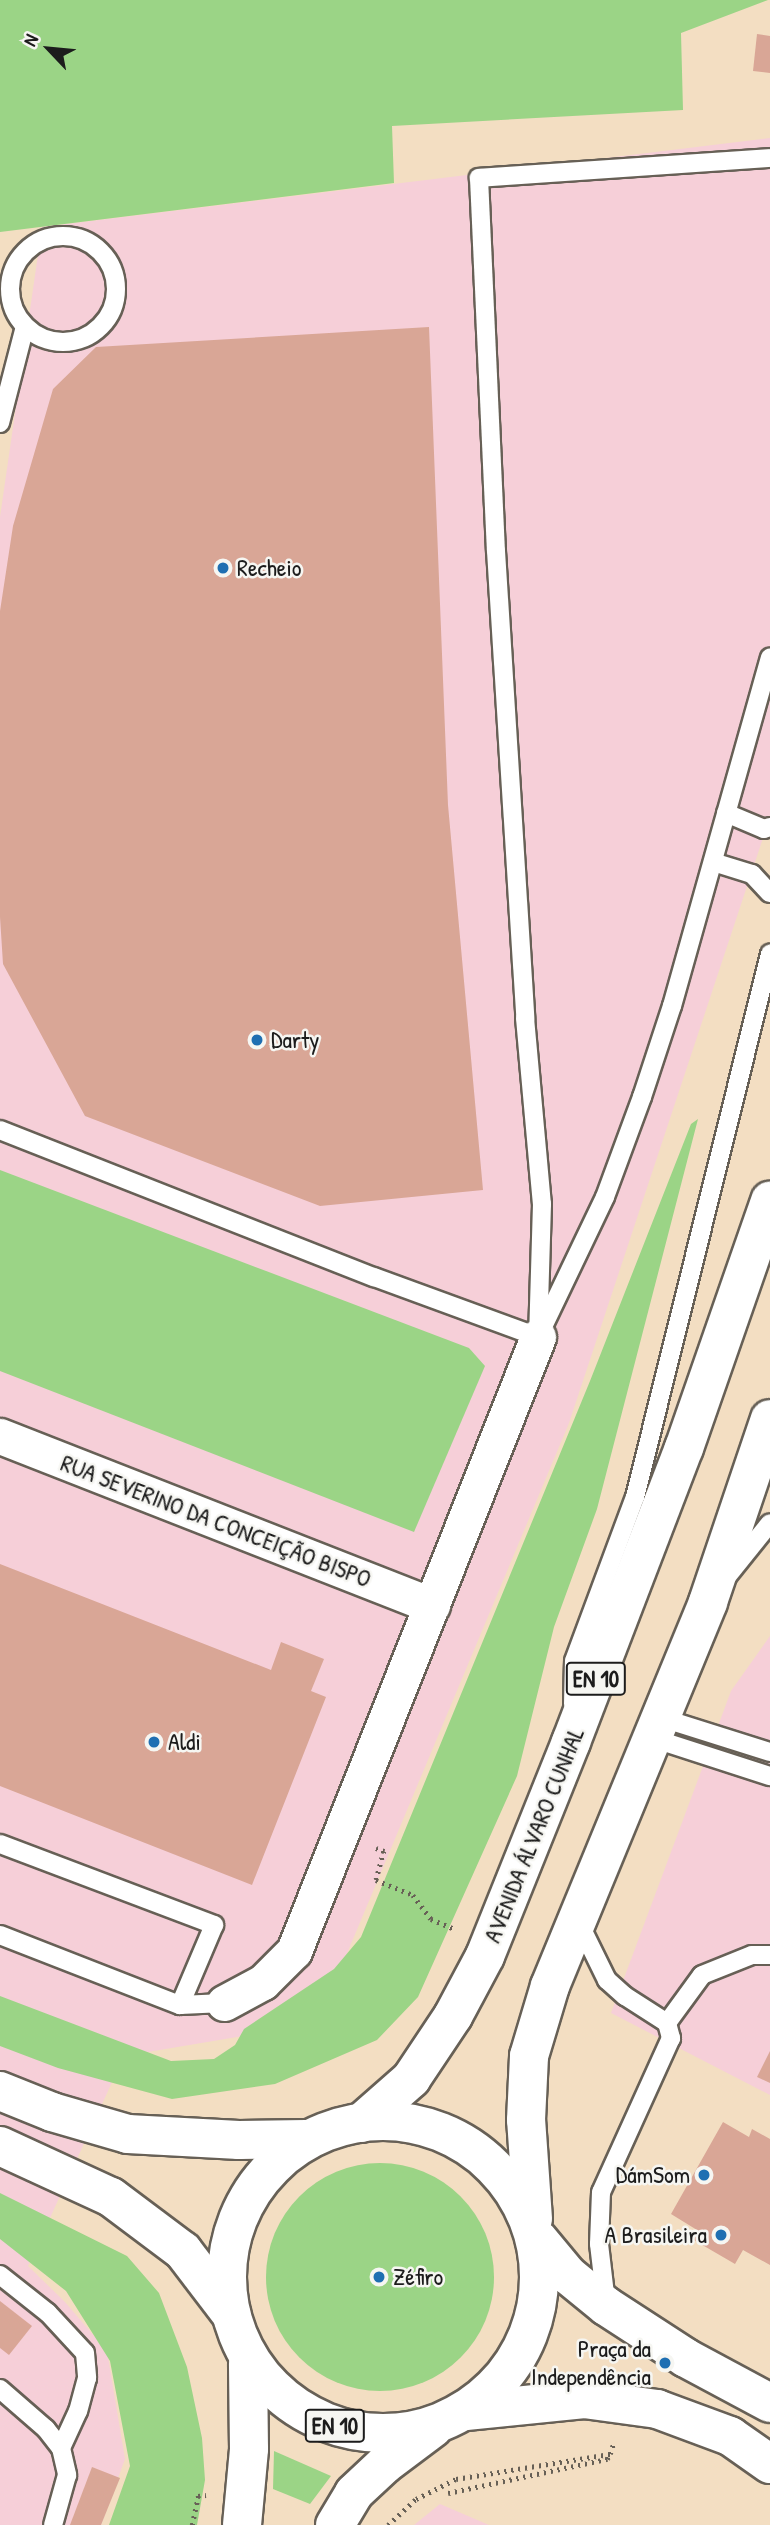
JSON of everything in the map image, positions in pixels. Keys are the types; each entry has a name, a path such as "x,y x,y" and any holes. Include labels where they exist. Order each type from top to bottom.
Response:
{"main road":[{"name":"AVENIDA ÁLVARO CUNHAL","path":"361,2123 411,2079 453,2017 485,1956 684,1448 770,1200"},
{"name":"EN 10","path":"335,2525 354,2493 385,2463 486,2396 514,2360 534,2317 540,2275 526,2120 529,2056 550,1986 708,1601 770,1419"},
{"path":"0,2091 52,2112 128,2134 239,2140 306,2139"},
{"name":"EN 10","path":"242,2525 249,2449 248,2364 231,2314 229,2258 242,2211 271,2167 306,2139 361,2123 416,2124 468,2146 508,2184 536,2232"},
{"path":"0,2146 111,2197 183,2250 231,2314"},
{"path":"536,2232 568,2275 606,2306 686,2358 770,2403"},
{"name":"EN 10","path":"248,2364 291,2404 336,2427 378,2434 453,2416"},
{"path":"453,2416 584,2399 657,2409 730,2436 770,2463"}],"street":[{"path":"223,2003 263,1982 294,1951 538,1337"},
{"name":"RUA SEVERINO DA CONCEIÇÃO BISPO","path":"0,1436 432,1605"}],"lane":[{"path":"538,1337 542,1204 525,1018 496,551 479,178 770,158"},
{"path":"59,236 76,237 92,245 104,256 113,272 116,290 113,307 104,323 90,334 74,341 56,342 39,337 25,327 15,313 10,296 11,279 27,249 43,240 59,236"},
{"path":"0,423 25,327"},
{"path":"538,1337 605,1197 672,1006 770,658"},
{"path":"726,813 764,830 770,827"},
{"path":"713,862 752,874 770,893"},
{"path":"571,1742 575,1661 635,1497 770,954"},
{"path":"0,1130 374,1277 538,1337"},
{"path":"708,1601 770,1523"},
{"path":"657,1728 770,1752"},
{"path":"657,1728 770,1776"},
{"path":"0,1844 214,1925 180,2005"},
{"path":"578,1920 607,1980 625,1996 667,2023 671,2038 601,2192 599,2244 606,2306"},
{"path":"0,1935 180,2005 223,2003"},
{"path":"667,2023 702,1975 752,1955 770,1955"},
{"path":"0,2275 48,2313 85,2353 87,2378 78,2411 61,2448"},
{"path":"0,2389 46,2429 61,2448 67,2474 53,2525"}],"path":[{"path":"384,1851 376,1880 413,1895 431,1919 447,1926"},
{"path":"447,2493 607,2459 616,2437"},
{"path":"388,2525 416,2499 456,2479 610,2454"},
{"path":"192,2525 198,2496 216,2495"}],"shaded area":[{"path":"770,138 770,817 569,1423 338,1975 243,2036 124,2056 28,2266 65,2302 107,2351 125,2459 101,2525 0,2525 0,517 42,227"},
{"path":"770,1636 770,2095 611,2013 731,1691"},
{"path":"440,2504 489,2525 414,2525"}],"green space":[{"path":"0,0 768,0 681,33 683,110 392,126 394,183 0,232"},
{"path":"698,1119 597,1509 554,1627 517,1776 418,1997 377,2040 275,2084 172,2099 58,2068 0,2046 0,1996 171,2061 214,2059 235,2045 244,2029 334,1969 361,1937 590,1381 691,1124"},
{"path":"0,1170 469,1348 485,1366 414,1532 0,1371"},
{"path":"369,2163 391,2163 424,2171 461,2196 486,2233 494,2277 486,2321 461,2358 424,2383 391,2391 369,2391 336,2383 299,2358 274,2321 266,2288 266,2266 274,2233 299,2196 336,2171"},
{"path":"0,2193 127,2256 159,2293 187,2367 202,2438 205,2480 197,2525 109,2525 130,2466 110,2361 66,2291 0,2239"},
{"path":"274,2451 331,2476 310,2504 273,2489"}],"building":[{"path":"757,34 770,36 770,73 753,71"},
{"path":"429,327 448,805 483,1190 320,1206 85,1116 3,964 0,917 0,611 13,526 53,389 96,347"},
{"name":"Aldi","path":"0,1564 271,1670 281,1642 324,1659 311,1691 326,1697 252,1885 0,1786"},
{"path":"770,2051 770,2083 757,2077"},
{"path":"723,2122 749,2137 752,2129 770,2139 770,2265 743,2250 735,2264 692,2239 697,2230 671,2214"},
{"path":"0,2301 32,2326 9,2355 0,2348"},
{"path":"92,2467 120,2478 101,2525 70,2525"}],"place":[{"name":"Recheio","path":"223,568"},
{"name":"Darty","path":"257,1040"},
{"name":"Aldi","path":"154,1742"},
{"name":"DámSom","path":"704,2175"},
{"name":"A Brasileira","path":"721,2235"},
{"name":"Zéfiro","path":"379,2277"},
{"name":"Praça da Independência","path":"665,2363"}]}
